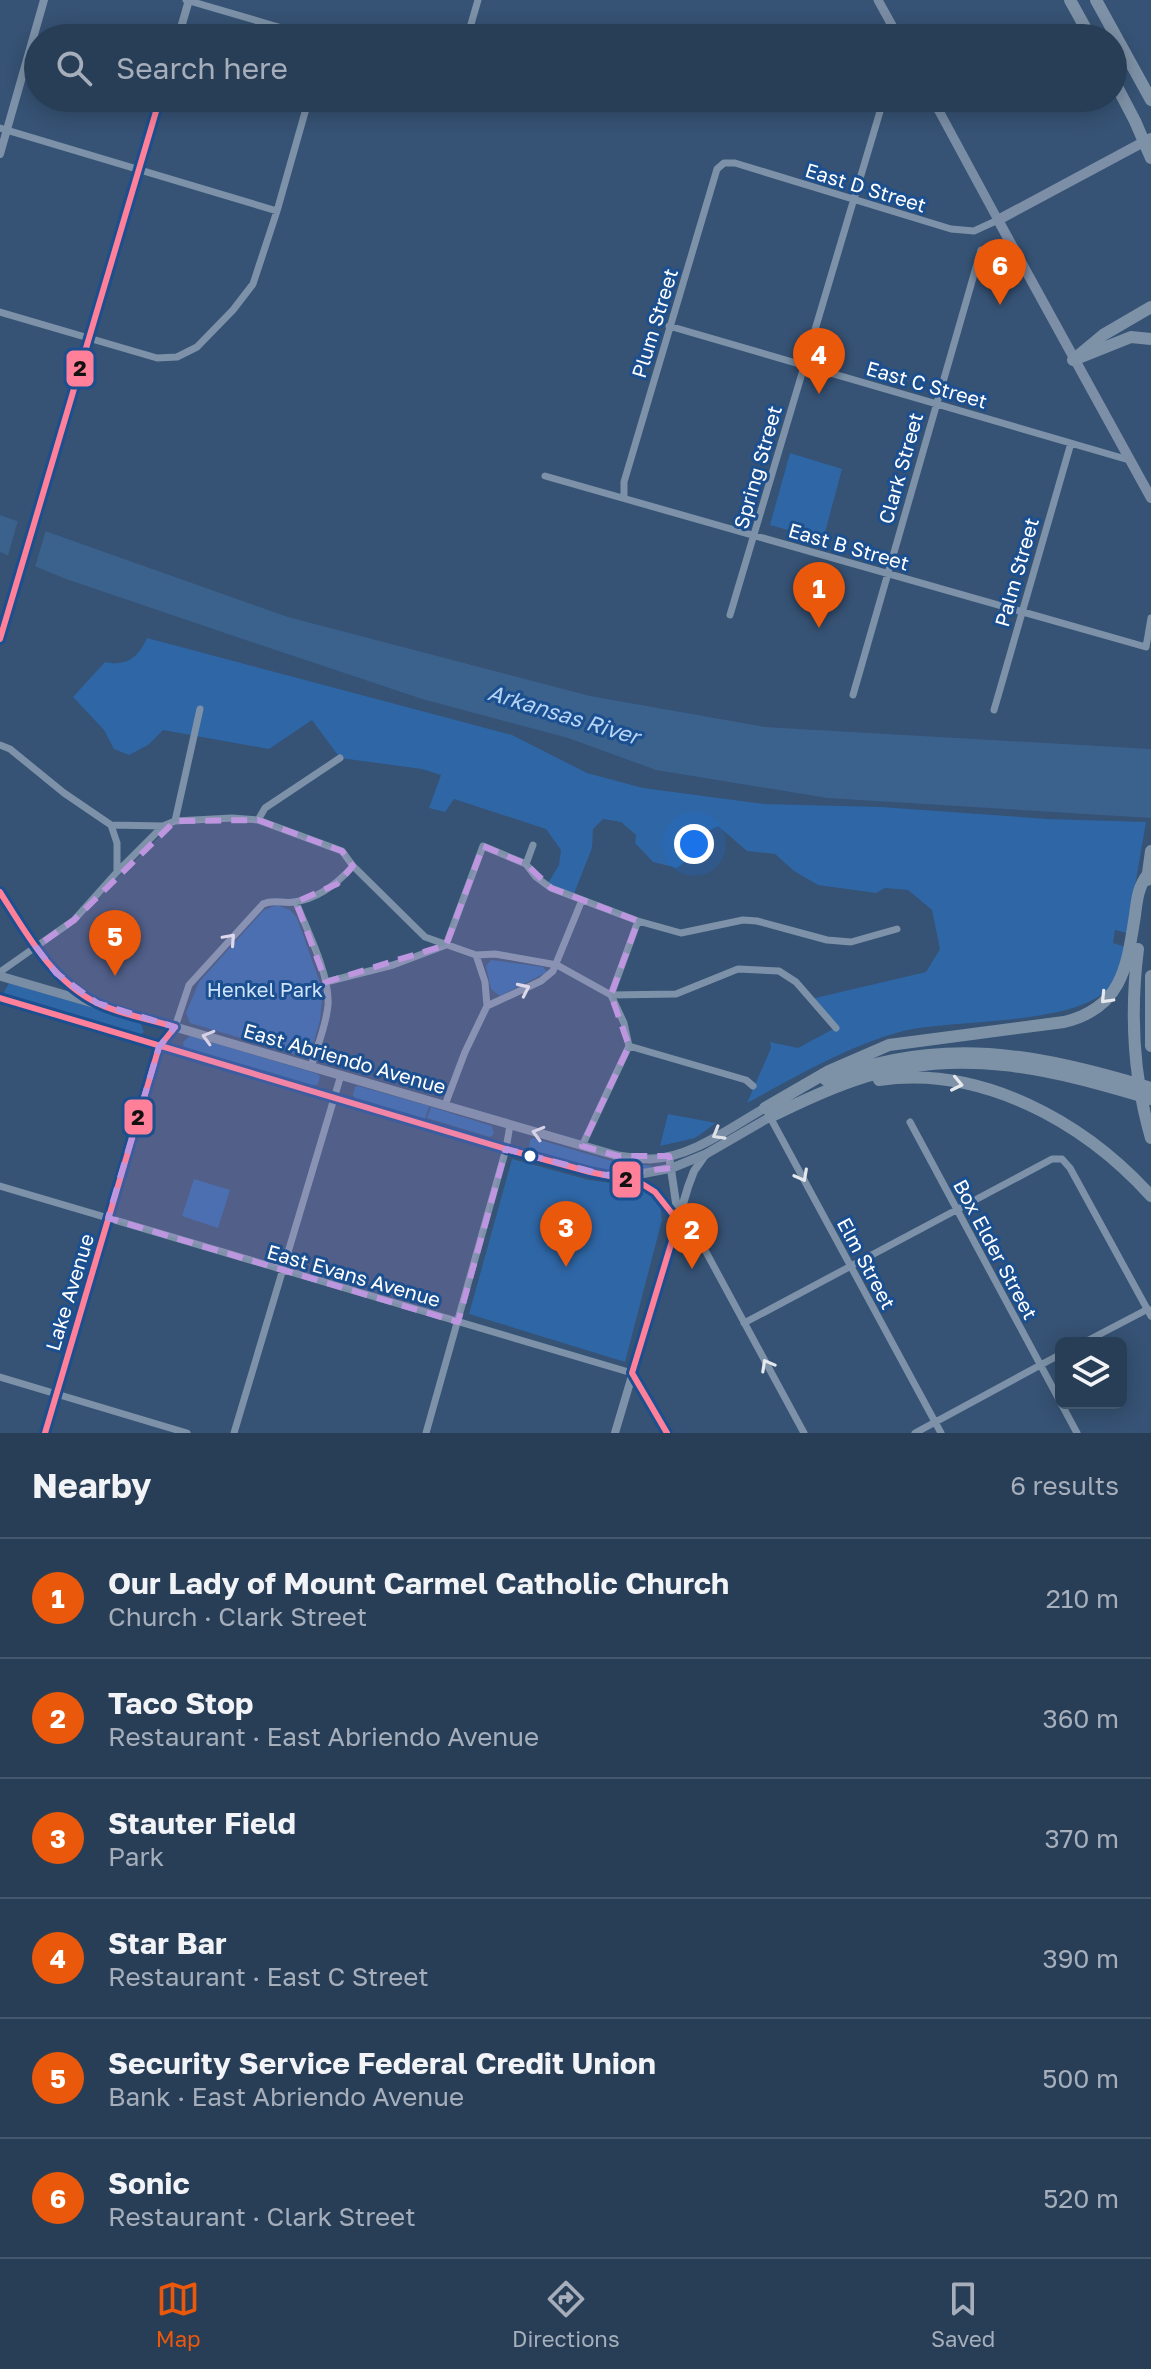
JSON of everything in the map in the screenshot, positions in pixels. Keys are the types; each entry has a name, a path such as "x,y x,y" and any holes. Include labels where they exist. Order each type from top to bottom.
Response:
{"highway":[{"path":"1070,0 1083,24"},
{"path":"1096,0 1109,24"},
{"path":"1127,56 1151,100"},
{"path":"1127,106 1151,158"},
{"path":"1073,360 1103,335 1151,307"},
{"path":"1073,360 1131,337 1151,339"},
{"path":"1151,851 1136,961 1133,1015 1137,1069 1151,1138"},
{"path":"768,1112 780,1098 829,1071 889,1045 1064,1022 1089,1012 1111,994 1122,978 1128,960 1139,886 1148,874"},
{"path":"1151,976 1151,1046"},
{"path":"780,1098 832,1077 873,1065 947,1054 1025,1056 1068,1064 1151,1099"},
{"path":"768,1112 888,1071 960,1063 1039,1068 1151,1088"},
{"path":"825,1091 887,1079 913,1078 992,1092 1028,1105 1072,1127 1112,1157 1151,1196"}],"main road":[{"path":"878,0 891,24"},
{"path":"940,112 1151,498"},
{"path":"998,220 1151,138"},
{"name":"East Abriendo Avenue","path":"0,974 618,1156 649,1159 669,1156 698,1146 768,1112"},
{"name":"East Abriendo Avenue","path":"0,998 506,1149 583,1170 625,1177 672,1168 706,1154 768,1112"}],"street":[{"path":"37,24 44,0"},
{"path":"182,24 188,0 269,24"},
{"path":"471,24 478,0"},
{"path":"0,154 4,129 24,64"},
{"path":"0,639 156,112"},
{"path":"0,312 157,358 177,357 197,347 253,284 305,112"},
{"name":"Spring Street","path":"730,615 880,112"},
{"path":"4,129 277,211"},
{"name":"East D Street","path":"724,163 735,163 959,231 980,229 998,220"},
{"name":"Plum Street","path":"624,496 624,482 669,326 717,169 724,163"},
{"name":"Clark Street","path":"853,695 981,250"},
{"name":"East C Street","path":"669,326 1129,460"},
{"name":"Palm Street","path":"994,710 1071,443"},
{"name":"East B Street","path":"545,476 1146,647 1151,618"},
{"path":"175,821 200,709"},
{"path":"0,745 10,749 64,793 111,825 163,826"},
{"path":"258,820 265,808 340,758"},
{"path":"0,974 74,920 163,826 175,821 232,818 258,820 342,851 353,866 425,937 446,945 476,955 495,954 557,965 611,995 676,994 738,969 779,971 796,982 836,1028"},
{"path":"111,825 117,843 117,872"},
{"path":"526,864 533,845"},
{"path":"326,982 393,965 446,945 483,846 526,864 536,877 551,888 638,921 681,933 743,920 827,940 851,942 897,929"},
{"path":"175,1027 189,985 263,904 269,901 296,902 337,884 353,866"},
{"path":"0,892 56,973 97,1003"},
{"path":"487,1006 541,981 557,965 582,900"},
{"path":"296,902 326,982 328,1003 311,1067"},
{"path":"582,1146 629,1046 624,1023 611,995 638,921"},
{"path":"445,1105 487,1006 485,982 476,955"},
{"name":"Lake Avenue","path":"45,1433 159,1047 175,1027"},
{"path":"629,1046 746,1080 753,1086"},
{"path":"234,1433 341,1075"},
{"name":"Elm Street","path":"768,1112 941,1433"},
{"name":"Box Elder Street","path":"910,1122 1077,1433"},
{"path":"426,1433 506,1149 510,1125"},
{"path":"615,1433 691,1179 706,1154"},
{"path":"669,1156 678,1221"},
{"path":"744,1323 956,1208 1052,1159 1062,1159 1070,1168 1150,1311 1096,1337"},
{"path":"625,1177 647,1186 665,1204 667,1212 699,1239 804,1433"},
{"name":"East Evans Avenue","path":"0,1186 632,1373"},
{"path":"915,1433 1055,1357"},
{"path":"632,1373 667,1433"},
{"path":"0,1377 187,1433"}],"highlighted area":[{"path":"258,820 342,851 353,866 337,884 296,902 326,982 446,945 483,846 526,864 551,888 638,921 611,995 629,1046 582,1146 618,1156 669,1156 672,1168 605,1175 506,1149 458,1322 108,1218 159,1047 175,1027 97,1003 56,973 36,947 74,920 175,821"}],"green space":[{"path":"790,453 842,469 823,540 770,525"},
{"path":"147,638 512,735 587,773 643,788 764,804 881,807 1048,819 1146,822 1127,933 1115,930 1113,943 1126,947 1120,967 1110,986 1095,999 1072,1008 1044,1015 903,1031 843,1053 747,1103 771,1048 770,1042 798,1048 835,1028 811,999 926,972 940,949 932,910 908,890 885,888 876,893 818,885 794,871 775,854 747,851 718,826 703,834 692,856 677,868 653,862 635,843 636,835 621,822 603,819 593,829 592,848 573,896 547,885 559,865 561,850 546,829 454,799 445,812 429,808 441,775 422,769 340,758 312,720 269,749 163,730 148,745 129,755 114,749 104,730 73,697 105,662 119,663 131,659"},
{"name":"Henkel Park","path":"277,905 290,910 297,918 320,983 320,1020 311,1052 302,1056 190,1023 186,1013 199,982 264,910"},
{"path":"491,960 543,967 547,972 500,996 491,989 486,966"},
{"path":"9,983 135,1020 144,1032 140,1035 6,996 4,992"},
{"path":"190,1036 318,1074 318,1084 314,1086 184,1048 183,1042"},
{"path":"358,1086 429,1106 425,1119 355,1099 353,1095"},
{"path":"431,1107 492,1126 494,1134 490,1137 427,1118"},
{"path":"668,1114 716,1123 695,1138 660,1146"},
{"path":"533,1138 612,1161 653,1166 624,1171 591,1168 529,1149"},
{"path":"512,1159 589,1180 641,1187 660,1204 662,1220 625,1362 469,1314"},
{"path":"194,1179 230,1190 218,1228 182,1216"}],"water":[{"name":"Arkansas River","path":"0,515 288,617 590,696 765,727 1151,749 1151,818 827,798 656,770 568,738 422,699 66,579 0,552"}],"pier":[{"path":"19,517 47,527 34,570 7,559"}],"transit line":[{"name":"2","path":"0,639 156,112"},
{"name":"2","path":"0,892 41,955 81,994 116,1011 175,1027 159,1047 45,1433"},
{"name":"2","path":"0,998 506,1149 639,1182 655,1192 678,1221 632,1373 667,1433"}],"place":[{"name":"Sonic","path":"1000,305"},
{"name":"Star Bar","path":"819,394"},
{"name":"Our Lady of Mount Carmel Catholic Church","path":"819,628"},
{"name":"Security Service Federal Credit Union","path":"115,976"},
{"name":"Stauter Field","path":"566,1267"},
{"name":"Taco Stop","path":"692,1269"}]}
